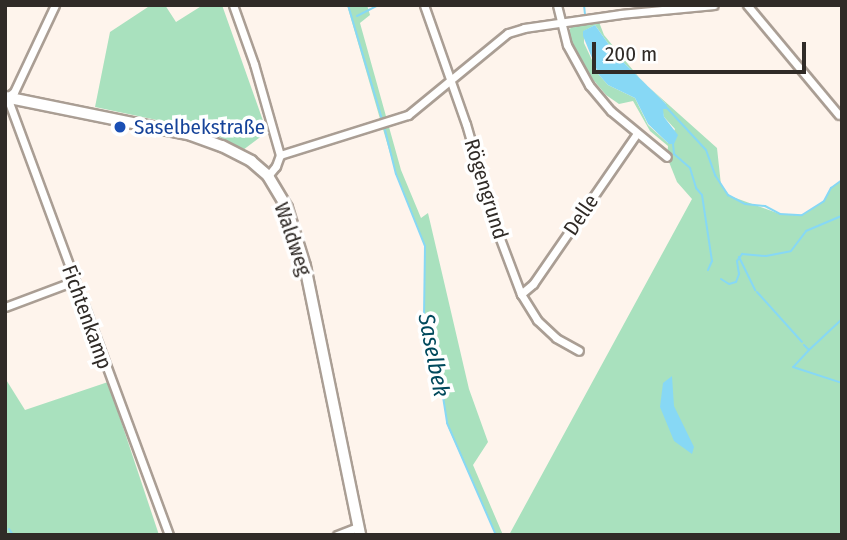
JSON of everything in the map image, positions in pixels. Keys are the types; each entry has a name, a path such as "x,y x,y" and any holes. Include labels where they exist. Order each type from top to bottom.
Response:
{"main road":[{"name":"Waldweg","path":"6,97 191,135 222,146 251,162 268,176 287,208 305,265 359,531"}],"street":[{"path":"6,97 14,92 55,5"},
{"path":"233,5 254,64 279,155 276,166 268,176"},
{"name":"Rögengrund","path":"424,5 451,81 496,229 521,294 537,320 556,338 579,351"},
{"path":"557,5 561,25 577,67 603,103 667,157"},
{"path":"279,155 408,115 451,81 493,42 508,33 524,28 561,25 621,14 714,5"},
{"path":"747,5 839,115"},
{"name":"Fichtenkamp","path":"6,97 169,535"},
{"name":"Delle","path":"521,294 533,284 637,133"},
{"path":"5,307 74,281"},
{"path":"337,535 359,531"}],"green space":[{"path":"151,5 165,5 176,22 203,5 222,5 267,132 243,150 218,136 190,127 95,107 110,32"},
{"path":"347,5 367,5 370,15 360,23 401,170 421,218 428,213 469,389 488,442 473,465 503,535 496,535 448,427 435,355 424,316 425,246 396,174"},
{"path":"599,22 604,35 640,78 617,56 595,25 584,31 584,43 599,75 608,85 635,98 648,125 668,143 675,129 664,117 662,109 666,104 648,86 717,148 721,185 730,196 780,214 802,215 824,201 831,188 842,180 842,535 509,535 692,199 677,182 667,157 668,146 650,131 633,101 619,104 606,95 585,70 570,42 568,33 571,27"},
{"path":"5,378 25,410 108,382 159,535 5,535"}],"water":[{"path":"595,25 617,56 666,104 668,109 663,109 664,117 678,135 674,144 669,144 648,124 635,98 608,85 599,75 583,36 583,31"},
{"path":"672,376 674,406 694,447 692,454 674,441 660,407 663,383"}],"waterway":[{"name":"Saselbek","path":"348,5 382,119"},
{"path":"357,16 379,5"},
{"path":"584,5 585,15"},
{"path":"667,108 706,150 715,175 728,195 745,204 765,206 780,214 802,215 824,201 831,188 842,180"},
{"name":"Saselbek","path":"385,130 396,174 425,246 424,316 441,384 447,423 496,535"},
{"path":"673,144 674,154 690,168 696,188 702,195 712,261 708,270"},
{"path":"721,279 729,284 736,282 739,274 737,261 742,254 766,256 791,251 806,231 842,216"},
{"path":"739,257 755,290"},
{"path":"757,292 802,342"},
{"path":"804,345 809,350 842,319"},
{"path":"809,350 793,367 842,383"},
{"path":"9,529 13,535"}],"place":[{"name":"Saselbekstraße","path":"120,127"}]}
